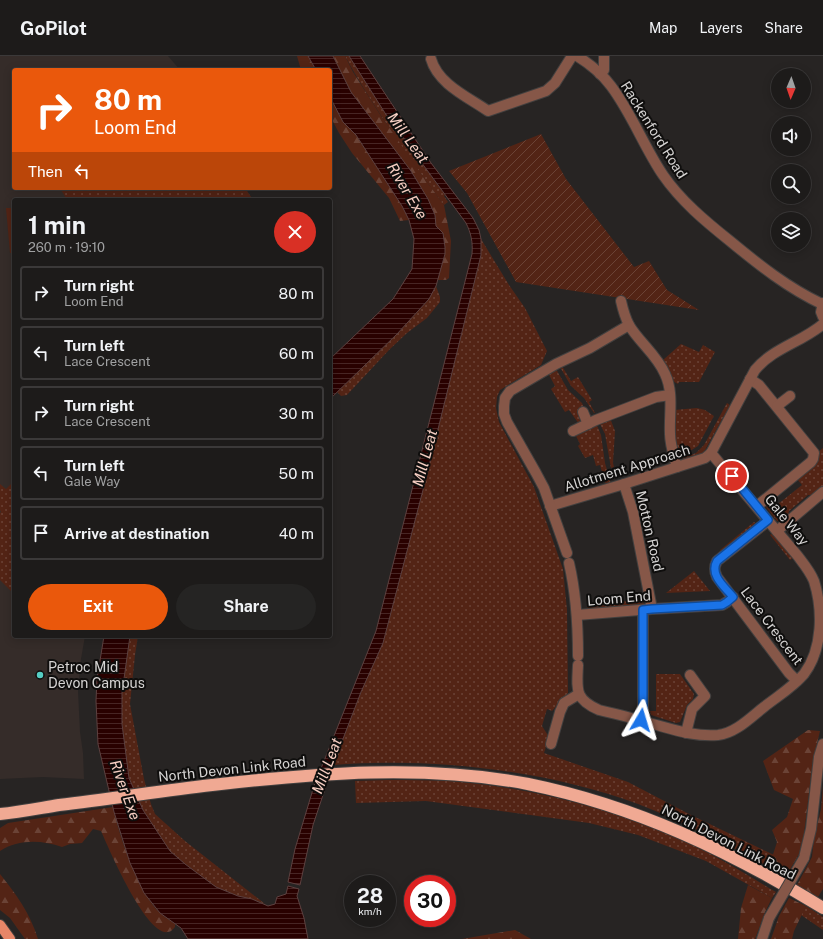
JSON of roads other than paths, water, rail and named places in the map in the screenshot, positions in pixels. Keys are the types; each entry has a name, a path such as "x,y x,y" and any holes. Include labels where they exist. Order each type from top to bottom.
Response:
{"highway":[{"name":"North Devon Link Road","path":"1,814 215,785 337,774 372,772 434,774 482,778 528,784 604,803 648,818 692,837 759,871 823,908"}],"main road":[{"path":"0,925 10,939"}],"street":[{"path":"431,59 432,65 444,80 488,111 546,91 555,83 572,56"},
{"name":"Rackenford Road","path":"577,56 589,64 611,86 663,174 677,194 703,219 760,265 787,285 823,304"},
{"path":"600,74 604,70 604,56"},
{"path":"621,302 629,325 655,357 665,374 670,395 670,436 677,467"},
{"path":"823,304 821,312 823,317"},
{"path":"711,453 750,379 760,364 786,345 812,332 823,324"},
{"name":"Allotment Approach","path":"568,558 550,506 536,473 507,422 504,414 506,398 510,391 556,364 590,348 629,325"},
{"path":"750,379 759,385 814,453 813,459 809,465 757,506"},
{"path":"573,431 656,397 670,395"},
{"path":"777,406 790,396"},
{"path":"583,412 588,424"},
{"name":"Allotment Approach","path":"550,506 705,458 711,453"},
{"name":"Gale Way","path":"579,694 588,705 599,710 686,732 707,735 720,734 731,731 742,724 797,681 811,663 820,639 821,595 808,569 757,506 711,453"},
{"name":"Motton Road","path":"624,484 638,535 648,609 643,713 641,720"},
{"path":"777,531 823,492"},
{"name":"Lace Crescent","path":"768,520 717,561 715,572 717,577 789,674 797,681"},
{"name":"Loom End","path":"568,558 575,593 577,615 577,687 579,694"},
{"name":"Loom End","path":"577,615 722,605 733,597"},
{"path":"686,732 692,709 705,696 690,675"},
{"path":"551,744 564,703 579,694"},
{"path":"762,939 769,918 804,858 811,829 819,757 823,744"}],"water":[{"name":"River Exe","path":"308,56 333,56 351,92 411,171 428,199 435,215 436,226 443,233 445,247 445,254 436,286 429,299 397,334 332,397 332,357 393,299 412,269 414,239 409,220 402,206 356,135 343,122 332,101 332,68 315,68"},
{"name":"Mill Leat","path":"349,56 360,56 431,163 473,218 479,230 481,239 481,255 423,490 383,643 361,692 333,765 313,825 300,885 288,882 295,849 314,786 376,631 472,254 471,238 466,223 385,113"},
{"name":"River Exe","path":"104,638 130,638 122,693 122,724 129,778 143,810 170,851 216,887 268,906 275,904 277,897 286,894 288,886 299,889 297,896 304,918 308,939 188,939 181,928 160,913 144,893 130,863 114,812 98,744 96,701 97,679"}],"place":[{"name":"Petroc Mid Devon Campus","path":"40,675"}]}
